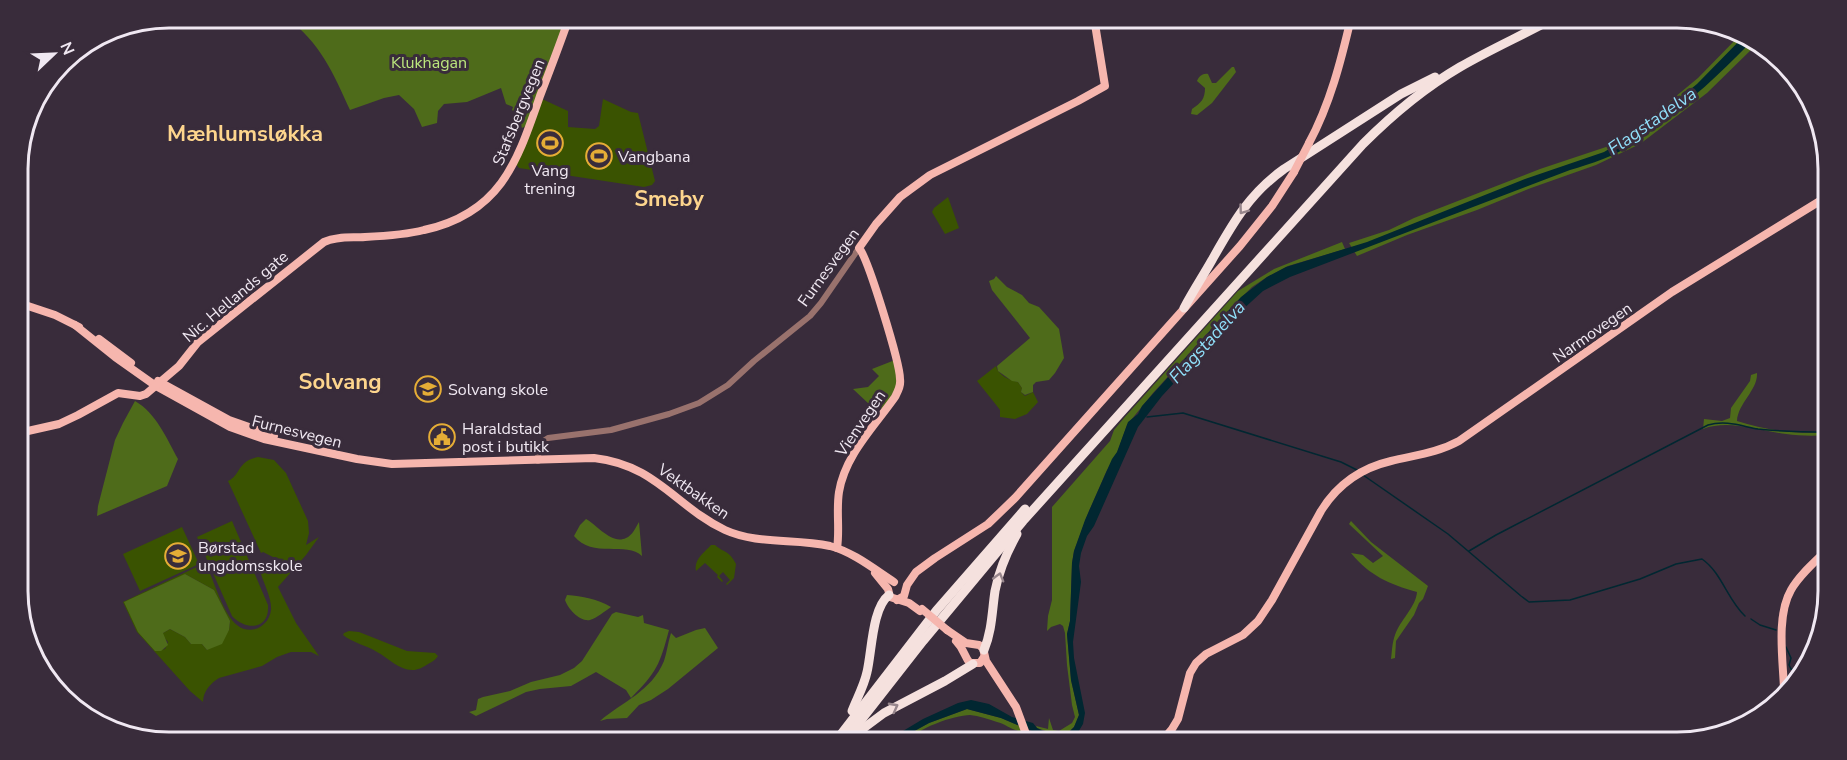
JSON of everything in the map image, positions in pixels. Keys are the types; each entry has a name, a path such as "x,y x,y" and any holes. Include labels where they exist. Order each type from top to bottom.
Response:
{"highway":[{"path":"842,732 923,627 981,558 1347,152 1378,121 1435,77 1470,55 1522,28"},
{"path":"854,732 923,641 1023,521 1338,170 1375,132 1415,97 1459,68 1535,28"},
{"path":"1184,308 1234,221 1261,188 1284,169 1401,94 1435,77"},
{"path":"984,654 998,578 1006,555 1023,521"},
{"path":"850,720 867,672 877,615 883,602 891,595"},
{"path":"860,732 884,713 975,664"}],"main road":[{"name":"Furnesvegen","path":"859,248 880,219 900,197 930,175 1078,102 1105,86 1096,28"},
{"path":"891,595 896,582 916,572 983,528 1004,509 1256,226 1294,172 1322,116 1348,28"},
{"name":"Stafsbergvegen","path":"340,237 400,235 435,227 464,215 491,196 506,178 517,157 565,29"},
{"name":"Narmovegen","path":"1170,731 1178,719 1190,674 1196,663 1206,654 1243,635 1258,621 1326,502 1337,489 1365,470 1391,461 1434,452 1459,441 1672,292 1818,202"},
{"name":"Nic. Hellands gate","path":"158,385 179,366 194,345 205,336 319,245 340,237"},
{"name":"Vienvegen","path":"837,548 839,492 846,469 861,443 895,397 901,381 871,276 859,248"},
{"name":"Furnesvegen","path":"29,306 55,315 75,326 114,357 158,385 240,431 264,439 378,463 408,464 538,458"},
{"path":"28,431 59,424 118,393 144,395 158,385"},
{"name":"Vektbakken","path":"538,458 594,458 621,462 646,474 706,518 738,535 813,543 837,548 903,584 912,601 921,610"},
{"path":"1784,684 1782,632 1786,602 1793,587 1818,560"},
{"name":"Vektbakken","path":"868,565 891,595"},
{"path":"891,595 904,597 916,572"},
{"path":"891,595 921,610 963,641 979,645 1020,716 1026,731"},
{"path":"947,631 962,647 967,659 994,674"},
{"path":"965,653 972,645"},
{"path":"975,664 984,654"}],"street":[{"name":"Furnesvegen","path":"538,458 541,444 553,437 611,430 678,411 712,396 810,316 859,248"}],"green space":[{"name":"Klukhagan","path":"300,29 563,29 526,126 522,128 519,124 523,123 522,115 518,115 512,110 513,107 506,104 501,88 467,102 444,104 438,111 437,123 422,127 414,109 399,95 350,110 332,72"},
{"path":"1734,41 1751,49 1707,93 1640,144 1596,165 1407,235 1357,256 1349,243 1389,230 1540,169 1606,147 1652,116 1698,78"},
{"path":"1232,67 1236,72 1212,103 1197,115 1191,114 1192,109 1200,103 1204,95 1205,88 1197,81 1199,78 1203,74 1208,74 1212,83 1216,83"},
{"path":"542,99 568,111 568,127 595,129 599,126 603,99 638,113 655,181 652,185 644,187 519,168 516,164"},
{"path":"948,197 959,228 945,234 932,212"},
{"path":"1342,242 1345,249 1288,266 1252,287 1153,393 1127,425 1117,453 1089,511 1074,551 1072,563 1070,621 1067,634 1071,680 1079,715 1074,727 1069,731 1047,731 1037,728 1036,726 1048,729 1049,718 1053,730 1059,731 1072,723 1075,717 1063,626 1060,624 1047,631 1052,600 1052,507 1110,441 1114,430 1124,418 1238,291 1274,269"},
{"path":"996,276 1029,303 1039,307 1059,329 1064,358 1049,380 1036,382 1033,385 1033,392 1025,395 1021,392 1022,388 1018,382 1012,381 998,371 997,366 1030,338 992,290 989,281"},
{"path":"895,360 899,382 884,409 880,408 877,402 869,404 853,389 868,387 879,376 872,369"},
{"path":"996,366 1004,377 1018,382 1025,396 1033,392 1038,402 1027,414 1015,419 1000,417 1000,410 977,381"},
{"path":"1757,373 1754,385 1738,414 1737,421 1771,429 1818,432 1818,436 1791,435 1734,425 1703,429 1704,419 1722,421 1730,418 1731,408 1750,381 1751,375"},
{"path":"135,401 155,419 178,459 167,486 97,516 115,440"},
{"path":"258,457 274,460 286,473 308,521 309,533 306,545 319,537 278,587 296,623 319,656 311,652 291,652 262,666 219,678 204,694 203,702 190,691 137,632 123,602 203,564 207,567 228,614 237,625 253,630 267,621 271,606 261,574 284,559 261,553 228,481 251,459","holes":["185,574 214,590 230,621 229,630 225,635 207,650 202,644 191,644 185,637 170,629 163,633 168,642 165,649 155,651"]},
{"path":"586,519 615,539 626,538 639,522 642,556 628,550 590,547 581,543 574,536"},
{"path":"232,521 268,605 265,619 256,625 244,624 232,616 197,537"},
{"path":"1351,521 1371,542 1428,586 1414,615 1396,641 1395,658 1391,659 1395,635 1414,603 1417,592 1381,578 1358,561 1351,553 1363,555 1373,563 1383,556 1349,524"},
{"path":"182,527 199,564 140,591 123,554"},
{"path":"711,545 729,554 736,564 734,578 727,585 730,580 723,572 719,576 722,582 705,563 696,571 698,560"},
{"path":"185,574 214,590 230,621 229,630 222,644 207,650 202,644 191,644 185,637 170,629 163,633 168,645 161,651 155,651 138,632 124,602"},
{"path":"567,595 590,598 611,607 595,618 582,619 569,607 565,600"},
{"path":"616,612 638,617 643,615 644,623 669,630 656,667 631,698 626,690 596,672 571,686 526,692 476,716 469,712 476,710 478,699 560,675 574,668 582,661 612,614"},
{"path":"705,628 718,648 668,689 639,705 627,718 600,721 652,681 664,661 671,633 676,638"},
{"path":"349,631 359,632 407,651 435,653 438,656 416,670 404,669 343,635"},
{"path":"967,709 1001,718 1022,727 1023,731 970,715 955,717 919,732 914,732 929,723"}],"water":[{"name":"Flagstadelva","path":"1738,42 1746,47 1694,96 1620,151 1290,277 1263,291 1240,312 1162,396 1138,427 1094,526 1087,536 1079,566 1081,582 1073,642 1085,713 1079,731 1070,731 1079,715 1071,680 1067,634 1070,621 1072,563 1085,520 1117,452 1128,422 1138,414 1142,406 1241,297 1267,277 1286,267 1367,242 1525,179 1604,152 1639,131 1697,84"},
{"path":"971,700 989,704 1012,717 1033,723 1044,731 1033,731 1001,718 967,709 929,723 914,732 902,732 923,719 958,703"}],"waterway":[{"path":"1147,417 1183,413 1341,462 1357,470"},
{"path":"1469,551 1708,425 1727,423 1767,430 1818,432"},
{"path":"1363,475 1448,534 1529,602 1570,600 1640,579 1676,564 1702,559 1715,571 1733,602 1745,616"},
{"path":"1751,619 1760,625 1776,630"},
{"path":"1786,647 1791,658 1789,665 1794,670"}],"place":[{"name":"Vang trening","path":"550,143"},
{"name":"Vangbana","path":"599,156"},
{"name":"Solvang skole","path":"428,389"},
{"name":"Haraldstad post i butikk","path":"442,437"},
{"name":"Børstad ungdomsskole","path":"178,556"}],"district":[{"name":"Mæhlumsløkka","path":"245,133"},
{"name":"Smeby","path":"669,198"},
{"name":"Solvang","path":"340,381"}]}
